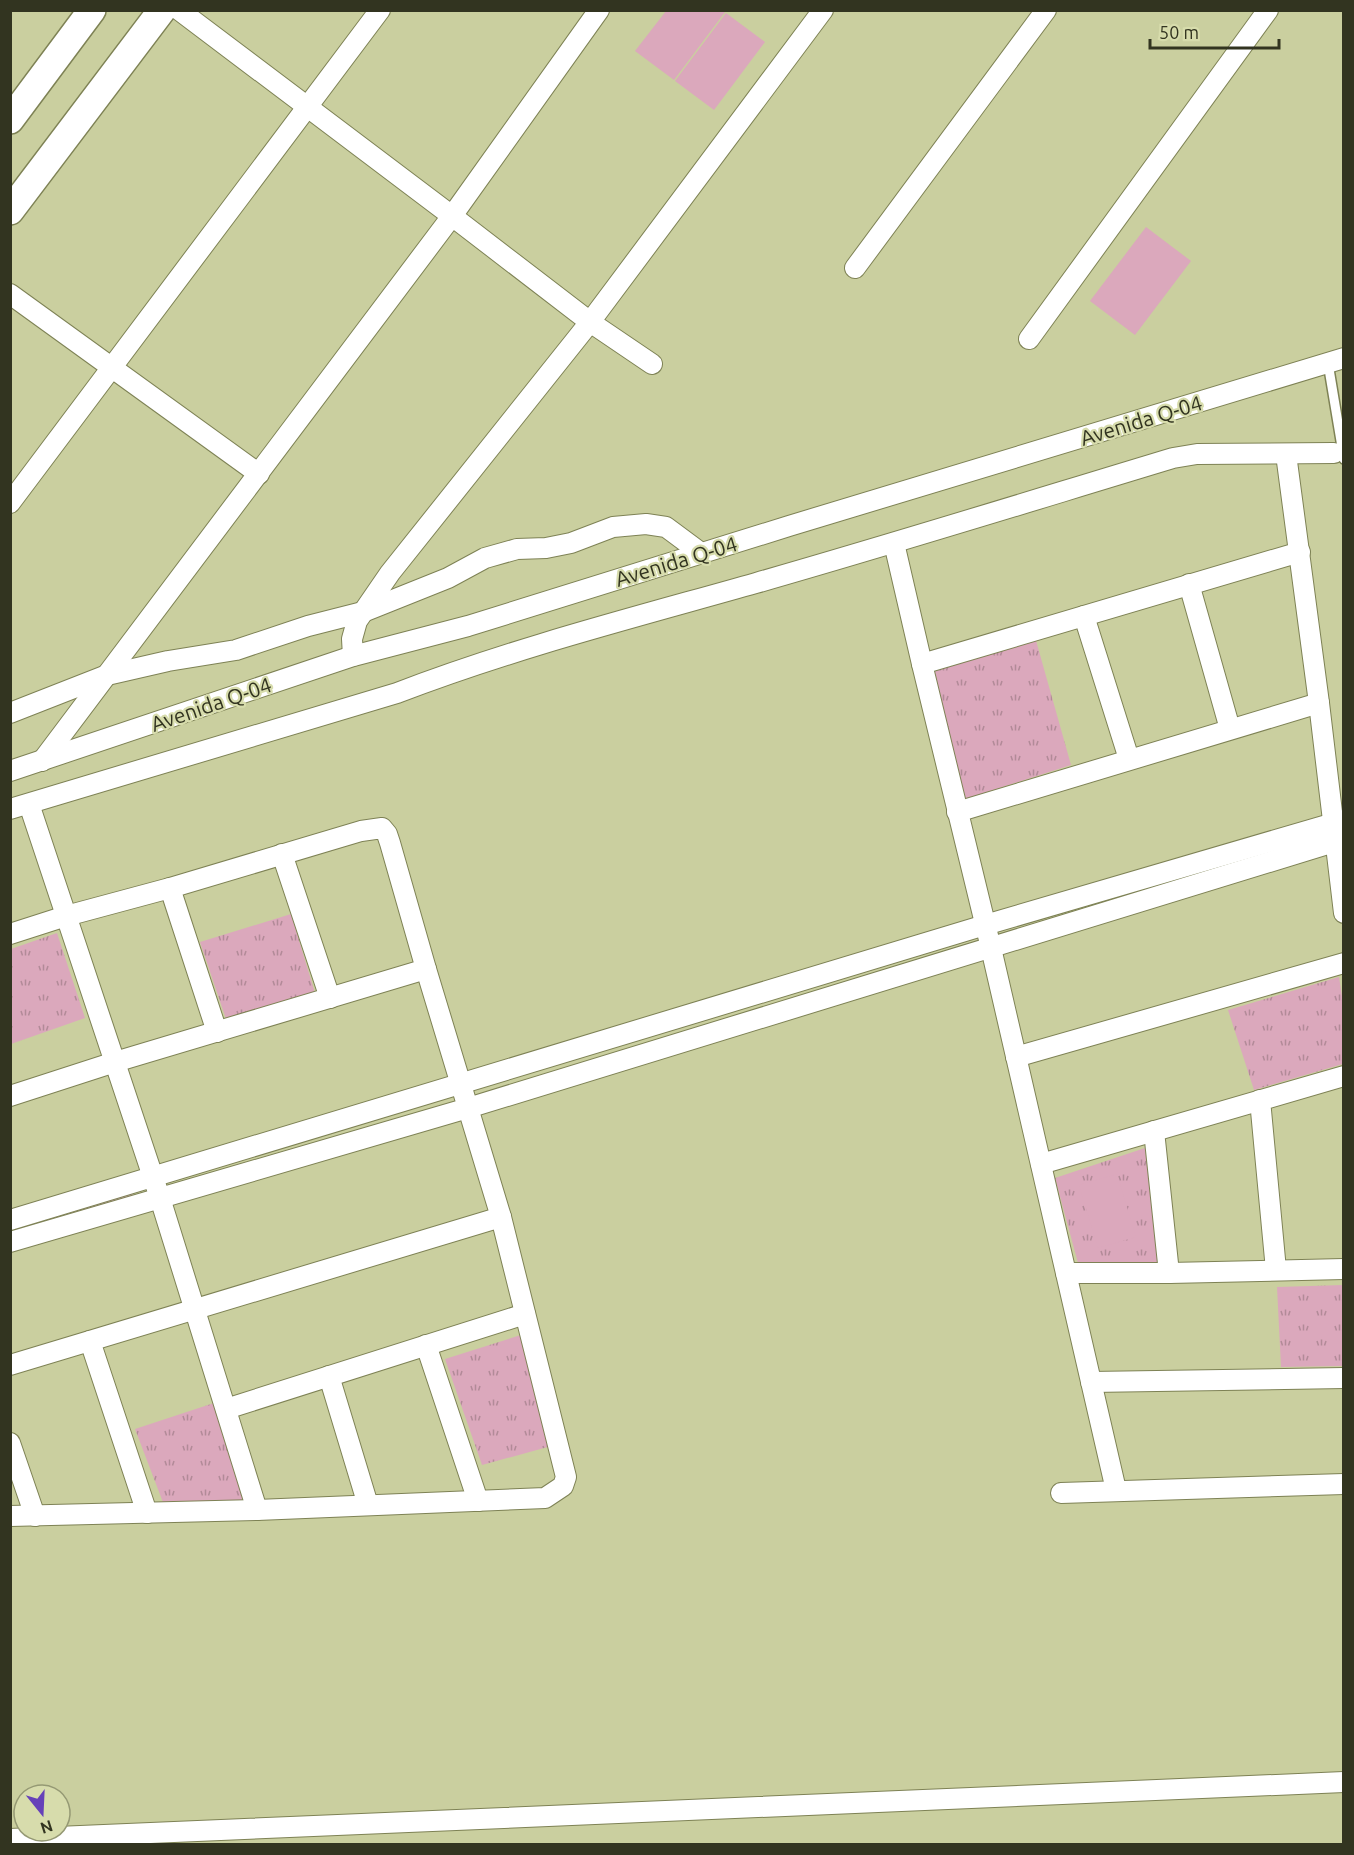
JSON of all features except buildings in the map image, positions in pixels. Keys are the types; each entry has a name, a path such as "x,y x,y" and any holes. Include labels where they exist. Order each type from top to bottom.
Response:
{"street":[{"path":"10,120 92,10"},
{"path":"10,211 162,10"},
{"path":"178,10 590,322 652,364"},
{"path":"10,503 380,10"},
{"path":"42,761 453,216 599,10"},
{"path":"352,656 352,639 357,621 390,573 590,322 823,10"},
{"path":"855,268 1046,10"},
{"path":"1029,339 1268,10"},
{"path":"10,294 258,474"},
{"name":"Avenida Q-04","path":"10,771 352,656 468,626 1336,361"},
{"path":"257,1510 160,1198 66,916 20,807 397,693 532,647 894,543 1173,458 1197,454 1339,456"},
{"path":"1286,454 1319,703 1339,831 1344,913"},
{"path":"10,712 107,675 168,661 236,650 308,626 363,612 448,578 485,558 517,549 546,548 572,543 613,527 646,524 666,527 701,553"},
{"path":"894,543 991,948 1116,1490"},
{"path":"922,664 1300,552"},
{"path":"1189,584 1230,729"},
{"path":"1084,616 1129,759"},
{"path":"957,812 1319,703"},
{"path":"10,934 361,831 382,828 387,834 501,1217 566,1477 563,1486 545,1498 257,1510 10,1516"},
{"path":"10,1220 985,925 1339,831"},
{"path":"10,1242 468,1108 577,1080 893,985 991,948 1339,831"},
{"path":"282,854 330,998"},
{"path":"170,888 217,1032"},
{"path":"886,956 893,985"},
{"path":"1016,1057 1344,963"},
{"path":"11,1094 426,969"},
{"path":"568,1052 577,1080"},
{"path":"1041,1164 1344,1076"},
{"path":"1260,1100 1276,1270"},
{"path":"1154,1131 1168,1273"},
{"path":"10,1365 501,1217"},
{"path":"1066,1273 1344,1269"},
{"path":"226,1409 525,1314"},
{"path":"90,1341 147,1513"},
{"path":"426,1345 478,1501"},
{"path":"329,1376 368,1505"},
{"path":"1091,1382 1344,1378"},
{"path":"10,1443 35,1516"},
{"path":"1061,1493 1344,1484"},
{"path":"10,1839 1344,1782"}],"lane":[{"path":"1336,361 1339,456"}],"green space":[{"path":"666,11 725,12 674,80 635,51"},
{"path":"726,13 765,42 714,110 675,81"},
{"path":"1146,227 1191,261 1135,335 1090,301"},
{"path":"1035,637 1071,765 965,799 933,668"},
{"path":"291,914 315,993 227,1022 200,942"},
{"path":"57,933 85,1018 11,1044 11,949"},
{"path":"1339,977 1344,1009 1343,1064 1254,1090 1228,1010"},
{"path":"1145,1148 1158,1262 1078,1263 1055,1178"},
{"path":"1117,1174 1136,1237 1098,1248 1079,1185"},
{"path":"132,1192 133,1196 11,1235 11,1227"},
{"path":"1343,1285 1343,1366 1281,1367 1277,1287"},
{"path":"524,1334 555,1445 482,1465 445,1359"},
{"path":"217,1402 246,1505 164,1505 135,1429"}]}
